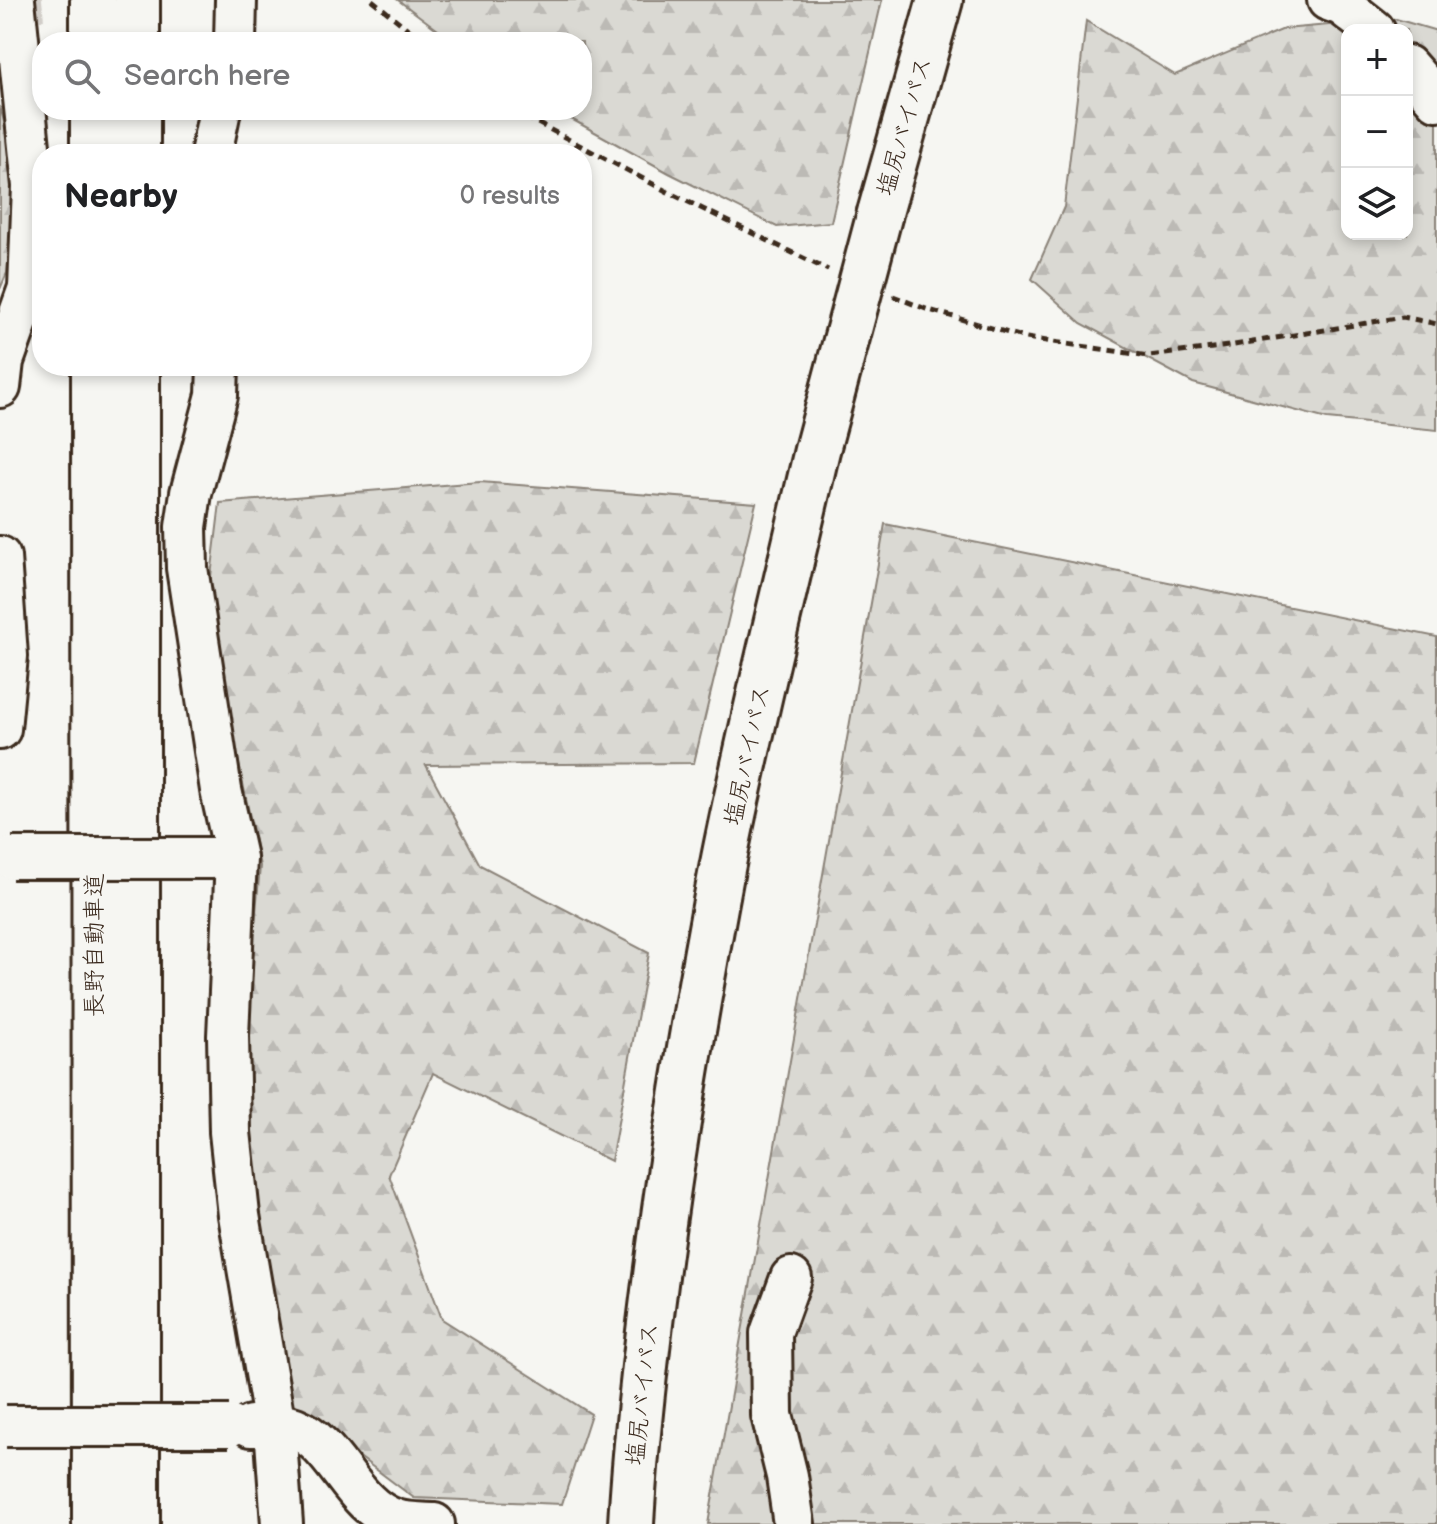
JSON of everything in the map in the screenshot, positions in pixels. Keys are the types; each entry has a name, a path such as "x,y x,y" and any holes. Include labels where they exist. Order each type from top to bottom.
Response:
{"highway":[{"path":"93,0 93,32"},
{"path":"137,0 137,32"},
{"name":"塩尻バイパス","path":"631,1524 650,1320 671,1167 723,866 825,420 940,0"},
{"path":"93,120 93,144"},
{"path":"137,120 137,144"},
{"name":"長野自動車道","path":"94,376 95,1524"},
{"name":"長野自動車道","path":"137,376 137,1524"}],"street":[{"path":"235,32 236,0"},
{"path":"1328,0 1342,5 1366,24"},
{"path":"20,3 32,172"},
{"path":"1413,73 1437,100"},
{"path":"213,144 218,120"},
{"path":"0,387 3,361 29,288 32,210"},
{"path":"218,376 217,395 191,493 186,527 187,568 221,790 230,1132 239,1215 275,1426 282,1524"},
{"path":"0,557 7,656 0,729"},
{"path":"6,858 224,858"},
{"path":"791,1278 771,1333 771,1360 772,1415 787,1476 794,1524"},
{"path":"3,1426 294,1428 318,1443 376,1509 396,1520 434,1524"}],"path":[{"path":"372,0 412,32"},
{"path":"532,120 577,144"},
{"path":"592,152 829,270"},
{"path":"885,292 926,309 1026,338 1149,356 1403,317 1437,324"}],"green space":[{"path":"398,0 882,0 831,222 777,227 573,120 592,120 592,32 441,32"},
{"path":"1396,19 1437,31 1437,430 1327,419 1193,383 1081,323 1032,279 1064,207 1086,21 1175,75 1284,29"},
{"path":"0,106 17,173 7,273 0,289"},
{"path":"480,482 756,503 694,763 426,765 480,865 649,953 611,1161 433,1073 389,1175 442,1319 591,1414 562,1504 414,1498 288,1403 239,1106 260,866 207,609 220,503"},
{"path":"885,524 1437,637 1437,1524 708,1524"}],"tunnel":[{"path":"32,1 42,0"}]}
